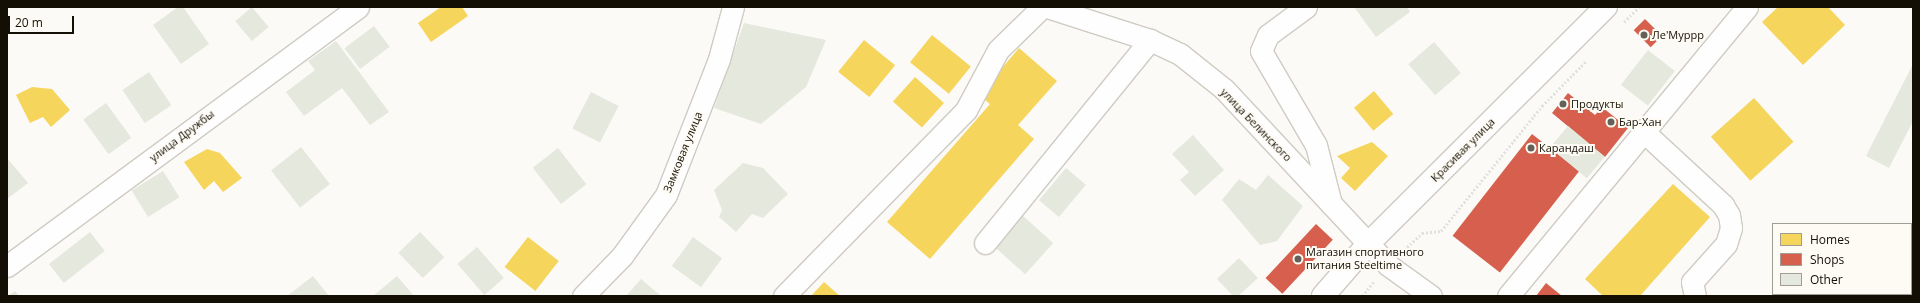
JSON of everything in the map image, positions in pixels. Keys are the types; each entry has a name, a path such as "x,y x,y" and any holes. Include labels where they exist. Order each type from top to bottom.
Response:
{"main road":[{"name":"Красивая улица","path":"1322,296 1368,244 1606,7"}],"street":[{"name":"улица Дружбы","path":"7,266 358,7"},
{"name":"Замковая улица","path":"583,296 622,256 666,195 719,59 733,7"},
{"path":"784,296 966,110 998,50 1042,7"},
{"name":"улица Белинского","path":"1047,7 1150,40 1180,54 1224,90 1331,207 1388,265 1431,296"},
{"path":"1306,7 1268,35 1261,51 1316,145 1331,207"},
{"path":"1508,296 1747,7"},
{"path":"985,243 1150,40"},
{"path":"1644,132 1723,205 1730,216 1731,228 1726,244 1692,282 1695,296"}],"path":[{"path":"1623,24 1639,7"},
{"path":"1362,296 1388,265 1422,233 1441,231 1542,106 1590,57"}],"building: Homes":[{"path":"441,7 462,7 468,16 431,42 418,23"},
{"path":"1778,7 1828,7 1845,25 1803,65 1762,22"},
{"path":"932,35 971,66 949,94 910,62"},
{"path":"864,40 895,65 869,97 838,72"},
{"path":"1019,48 1057,81 1018,125 1034,139 930,259 887,222 990,104 979,95"},
{"path":"915,77 944,103 922,128 893,102"},
{"path":"32,87 52,89 70,110 51,127 43,117 30,123 16,95"},
{"path":"1374,91 1393,114 1373,131 1354,108"},
{"path":"1754,98 1793,142 1750,181 1711,137"},
{"path":"1372,142 1388,156 1355,191 1341,178 1350,168 1337,156"},
{"path":"207,149 220,153 242,178 223,192 214,181 204,190 184,162"},
{"path":"1673,184 1710,217 1640,296 1603,296 1585,279"},
{"path":"528,237 559,261 535,291 505,267"},
{"path":"824,282 840,296 811,296"},
{"path":"1912,282 1913,296 1861,296 1912,295"}],"building: Shops":[{"path":"1645,19 1662,36 1651,47 1634,30"},
{"path":"1568,93 1595,115 1602,107 1628,128 1605,157 1552,113"},
{"path":"1532,134 1579,171 1500,273 1453,236"},
{"name":"Магазин спортивного питания Steeltime","path":"1316,224 1333,240 1282,294 1266,278"},
{"path":"1546,283 1562,296 1536,296"}],"building: Other":[{"path":"178,7 183,7 209,44 181,64 153,25"},
{"path":"252,7 269,27 252,41 235,21"},
{"path":"1354,7 1407,7 1410,12 1376,37"},
{"path":"744,23 826,40 806,87 761,124 714,108"},
{"path":"374,26 390,47 360,69 344,48"},
{"path":"336,41 389,112 370,125 342,88 304,116 286,92 315,70 308,61"},
{"path":"1434,42 1461,73 1435,95 1408,64"},
{"path":"1648,50 1675,71 1648,106 1621,85"},
{"path":"1913,64 1913,121 1889,168 1866,156"},
{"path":"149,72 171,105 145,123 122,90"},
{"path":"591,92 619,106 600,143 572,129"},
{"path":"106,103 131,138 109,154 83,119"},
{"path":"1568,126 1605,157 1587,178 1550,147"},
{"path":"1193,135 1224,170 1195,196 1180,180 1189,172 1172,154"},
{"path":"301,147 330,184 300,207 271,170"},
{"path":"558,148 586,184 561,204 533,168"},
{"path":"7,158 28,183 7,199"},
{"path":"743,163 763,168 788,194 763,218 752,214 736,232 719,217 722,210 714,190"},
{"path":"1066,168 1086,185 1059,217 1039,200"},
{"path":"163,171 179,197 148,217 132,191"},
{"path":"1268,175 1303,206 1277,241 1260,245 1222,200 1239,179 1256,190"},
{"path":"1022,215 1053,243 1025,274 994,246"},
{"path":"90,232 105,251 64,283 49,264"},
{"path":"420,232 444,257 423,278 398,253"},
{"path":"693,237 722,258 701,287 672,266"},
{"path":"477,247 504,278 484,295 457,264"},
{"path":"1239,258 1258,278 1238,296 1233,296 1217,279"},
{"path":"313,276 329,296 287,296"},
{"path":"397,276 414,296 373,296"},
{"path":"641,279 661,296 626,296"},
{"path":"15,291 19,296 8,296"}],"place":[{"name":"Ле'Муррр","path":"1644,35"},
{"name":"Продукты","path":"1563,104"},
{"name":"Бар-Хан","path":"1611,122"},
{"name":"Карандаш","path":"1531,148"},
{"name":"Магазин спортивного питания Steeltime","path":"1298,259"}]}
